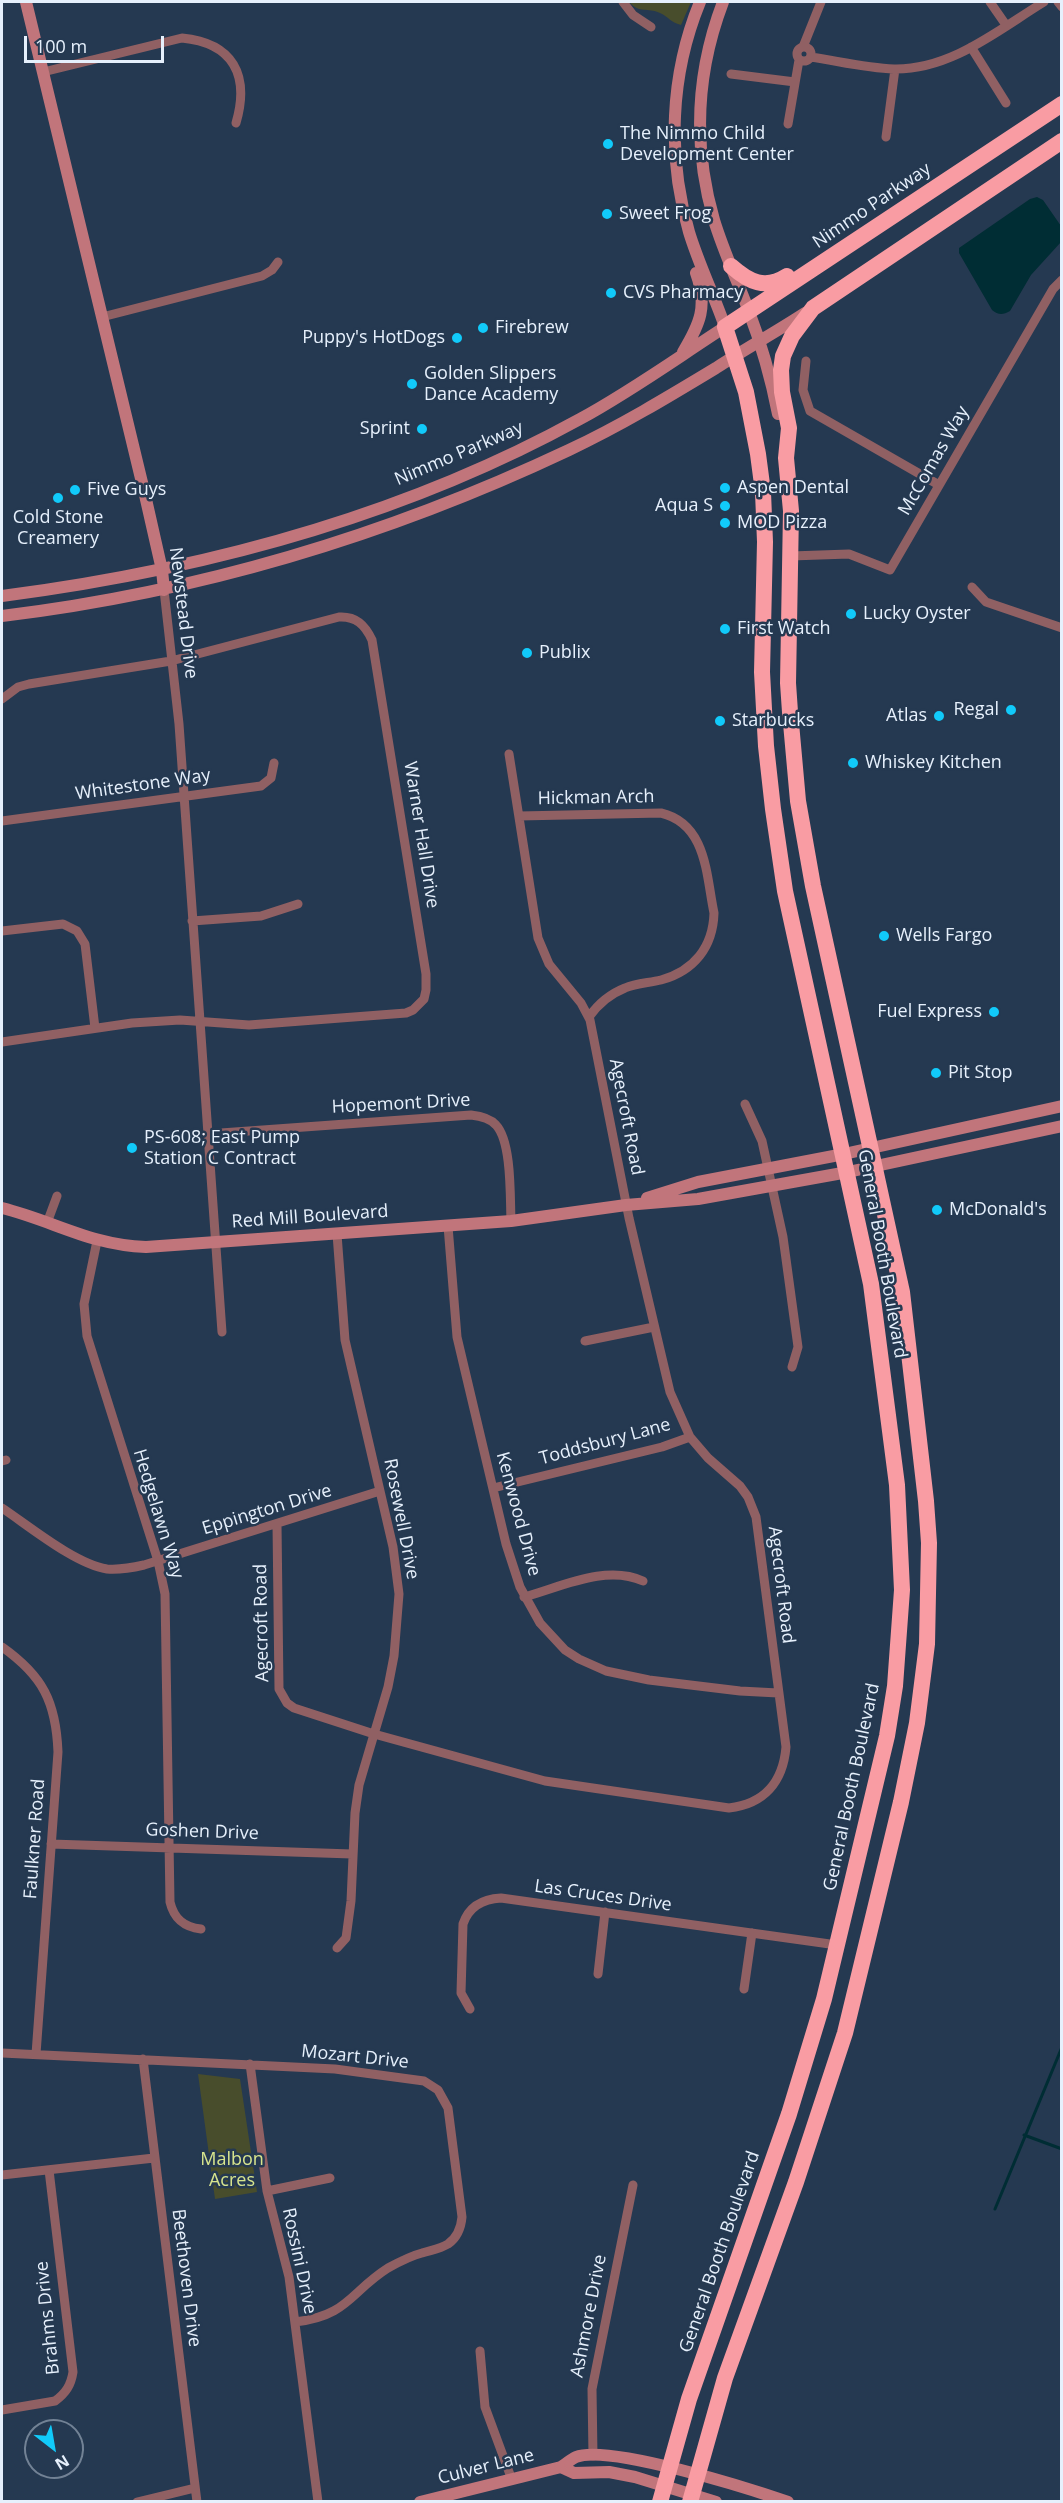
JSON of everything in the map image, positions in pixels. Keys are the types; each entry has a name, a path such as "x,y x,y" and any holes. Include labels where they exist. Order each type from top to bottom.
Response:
{"highway":[{"name":"Nimmo Parkway","path":"726,327 1062,104"},
{"path":"786,458 789,428 781,384 783,356 792,336 813,308 1062,141"},
{"path":"731,266 751,281 768,284 776,282 854,232 894,214"},
{"name":"General Booth Boulevard","path":"662,2494 689,2399 789,2114 817,2024 886,1736 895,1686 902,1590 902,1546 891,1429 871,1284 785,891 769,776 762,672 765,542 763,492 753,421 726,327"},
{"name":"General Booth Boulevard","path":"691,2498 725,2378 796,2182 842,2044 901,1802 922,1688 928,1596 927,1501 902,1292 813,886 798,801 788,683 791,511 786,458"},
{"path":"762,672 775,674 779,682 782,731 794,764"}],"main road":[{"name":"Newstead Drive","path":"26,2 162,570 164,590"},
{"name":"General Booth Boulevard","path":"700,2 685,42 677,90 675,149 679,185 694,246 726,327"},
{"name":"General Booth Boulevard","path":"723,2 708,50 701,92 699,124 702,167 718,234 749,311 772,387 786,458"},
{"path":"679,185 676,207 678,218 703,297 698,323 681,356"},
{"path":"2,616 164,590 298,555 445,505 599,435 813,308"},
{"name":"Nimmo Parkway","path":"2,596 104,582 162,570 304,533 383,507 462,476 581,419 726,327"},
{"name":"Red Mill Boulevard","path":"626,1205 698,1182 844,1154 1062,1106"},
{"name":"Red Mill Boulevard","path":"2,1208 98,1241 146,1247 448,1226 698,1199 848,1172 1062,1126"},
{"name":"Culver Lane","path":"420,2502 561,2467 577,2456 593,2456 631,2458 788,2502"},
{"name":"Culver Lane","path":"561,2467 574,2473 621,2474 662,2494 716,2502"}],"street":[{"path":"623,2 633,15 651,27"},
{"path":"788,124 799,60 797,53 803,47 821,2"},
{"path":"990,2 1006,25"},
{"path":"811,57 895,69 934,64 971,47 1044,2"},
{"path":"1058,2 1062,7"},
{"path":"43,72 182,38 200,40 219,50 238,74 242,102 236,123"},
{"path":"799,60 806,62 811,57 811,51 803,47"},
{"path":"971,47 1006,103"},
{"path":"886,137 895,69"},
{"path":"731,74 795,82"},
{"path":"102,316 262,276 272,270 278,261"},
{"name":"McComas Way","path":"791,556 849,555 890,570 1053,289 1062,280"},
{"path":"806,361 803,390 810,411 939,485"},
{"path":"972,587 986,602 1062,628"},
{"name":"Newstead Drive","path":"164,590 179,724 222,1332"},
{"name":"Warner Hall Drive","path":"2,699 18,687 29,684 171,661 339,617 356,620 368,632 387,722 426,974 424,999 413,1010 406,1013 249,1025 199,1020 132,1023 2,1041"},
{"name":"Agecroft Road","path":"277,1524 278,1666 282,1696 287,1703 300,1711 544,1781 729,1808 741,1806 762,1797 782,1772 786,1747 760,1537 754,1510 740,1486 708,1458 690,1437 670,1392 626,1205 589,1017 581,1003 555,974 538,938 509,754"},
{"name":"Whitestone Way","path":"2,821 261,786 271,778 274,763"},
{"name":"Hickman Arch","path":"519,816 661,813 671,815 689,826 700,844 714,913 714,925 707,947 685,970 660,980 624,988 601,1002 589,1017"},
{"path":"192,921 261,916 298,904"},
{"path":"2,931 63,924 77,931 85,944 95,1028"},
{"path":"745,1104 762,1141 783,1237 798,1347 792,1367"},
{"name":"Hopemont Drive","path":"207,1134 480,1116 497,1125 505,1143 511,1221"},
{"path":"47,1223 57,1196"},
{"name":"Kenwood Drive","path":"448,1226 457,1337 506,1544 524,1597 540,1623 552,1638 579,1659 598,1668 649,1680 778,1693"},
{"name":"Rosewell Drive","path":"337,1234 345,1340 393,1547 399,1594 394,1656 388,1687 359,1785 352,1854 351,1901 346,1938 337,1948"},
{"name":"Hedgelawn Way","path":"98,1241 84,1304 87,1336 158,1561 165,1594 171,1907 180,1922 201,1929"},
{"path":"585,1341 654,1327"},
{"name":"Toddsbury Lane","path":"493,1488 662,1447 690,1437"},
{"name":"Eppington Drive","path":"2,1508 80,1560 93,1565 120,1569 158,1561 380,1491"},
{"path":"524,1597 611,1574 633,1576 642,1581"},
{"name":"Faulkner Road","path":"2,1647 30,1670 40,1683 54,1712 58,1752 36,2054"},
{"name":"Goshen Drive","path":"51,1844 352,1854"},
{"name":"Las Cruces Drive","path":"470,2009 461,1993 462,1933 466,1917 475,1906 483,1901 501,1898 837,1946"},
{"path":"598,1974 605,1912"},
{"path":"744,1989 752,1933"},
{"name":"Mozart Drive","path":"2,2053 335,2069 413,2079 438,2090 448,2108 462,2217 458,2233 447,2245 388,2268 339,2309 316,2319 295,2322"},
{"name":"Beethoven Drive","path":"143,2059 197,2502"},
{"name":"Rossini Drive","path":"250,2064 267,2191 289,2277 318,2502"},
{"path":"2,2175 154,2158"},
{"name":"Brahms Drive","path":"2,2410 55,2401 63,2396 72,2381 73,2372 49,2170"},
{"path":"267,2191 330,2178"},
{"name":"Ashmore Drive","path":"593,2456 592,2389 633,2185"},
{"path":"480,2351 485,2407 512,2480"},
{"path":"137,2502 195,2488"}],"green space":[{"path":"629,2 691,2 681,25 660,13 637,8"},
{"name":"Malbon Acres","path":"198,2074 240,2079 257,2192 215,2199"}],"shaded area":[{"path":"1037,197 1043,200 1061,226 1061,242 1031,275 1010,311 998,314 992,310 959,253 959,248 1030,199"}],"waterway":[{"path":"995,2209 1062,2047"},
{"path":"1024,2135 1062,2149"}],"place":[{"name":"The Nimmo Child Development Center","path":"608,144"},
{"name":"Sweet Frog","path":"607,214"},
{"name":"CVS Pharmacy","path":"611,293"},
{"name":"Firebrew","path":"483,328"},
{"name":"Puppy's HotDogs","path":"457,338"},
{"name":"Golden Slippers Dance Academy","path":"412,384"},
{"name":"Sprint","path":"422,429"},
{"name":"Aspen Dental","path":"725,488"},
{"name":"Five Guys","path":"75,490"},
{"name":"Cold Stone Creamery","path":"58,498"},
{"name":"Aqua S","path":"725,506"},
{"name":"MOD Pizza","path":"725,523"},
{"name":"Lucky Oyster","path":"851,614"},
{"name":"First Watch","path":"725,629"},
{"name":"Publix","path":"527,653"},
{"name":"Regal","path":"1011,710"},
{"name":"Atlas","path":"939,716"},
{"name":"Starbucks","path":"720,721"},
{"name":"Whiskey Kitchen","path":"853,763"},
{"name":"Wells Fargo","path":"884,936"},
{"name":"Fuel Express","path":"994,1012"},
{"name":"Pit Stop","path":"936,1073"},
{"name":"PS-608; East Pump Station C Contract","path":"132,1148"},
{"name":"McDonald's","path":"937,1210"}]}
